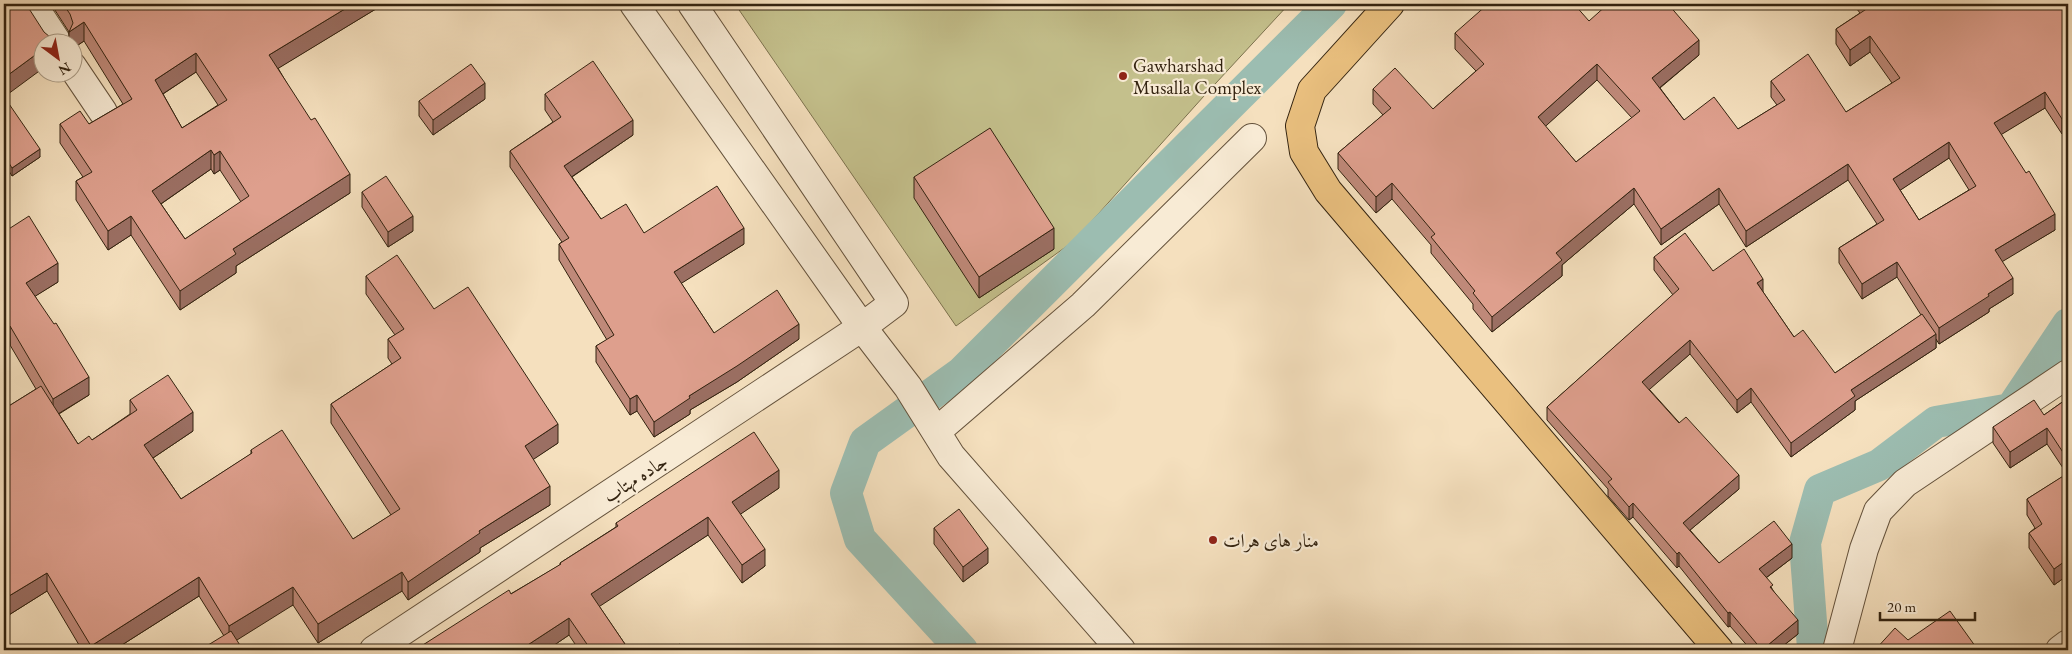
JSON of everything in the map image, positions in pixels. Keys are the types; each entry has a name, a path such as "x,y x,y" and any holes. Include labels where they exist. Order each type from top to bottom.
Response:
{"main road":[{"path":"1390,4 1312,90 1300,126 1304,152 1328,191 1719,650"}],"street":[{"path":"32,4 50,32"},
{"path":"634,4 862,327 908,387 951,456 1121,650"},
{"name":"جاده مهتاب","path":"374,650 862,327 894,302 692,4"},
{"path":"82,81 103,112"},
{"path":"937,431 1083,305 1252,138"},
{"path":"1837,650 1864,549 1878,511 1905,483 2068,374"},
{"path":"2060,650 2068,644"}],"shaded area":[{"path":"735,4 1289,4 1074,241 956,326"}],"building":[{"path":"4,4 26,4 44,32 32,32 32,57 4,78"},
{"path":"63,4 353,4 269,55 311,120 315,118 350,174 233,249 236,254 180,291 131,216 108,231 76,181 92,172 60,124 80,111 89,124 132,99 84,22 69,32 73,23 70,14","holes":["196,53 227,100 182,128 155,80","211,150 214,155 220,151 249,196 185,239 152,191"]},
{"path":"1488,4 1574,4 1589,21 1608,4 1668,4 1699,40 1652,78 1684,120 1714,97 1738,129 1785,100 1771,81 1808,54 1846,112 1900,78 1870,36 1850,50 1836,29 1868,8 1865,4 2068,4 2068,119 2066,116 2062,119 2045,92 1994,123 2026,173 2029,171 2055,214 1995,250 2013,278 1939,328 1897,262 1862,284 1839,248 1884,220 1848,164 1746,231 1719,188 1661,229 1634,188 1556,253 1562,260 1492,317 1473,293 1475,291 1431,237 1435,234 1392,183 1376,197 1338,153 1391,108 1373,89 1395,68 1433,109 1484,64 1455,33","holes":["1597,64 1640,111 1576,162 1538,117","1949,142 1976,186 1919,220 1893,179"]},
{"path":"593,61 633,120 564,166 601,219 626,204 644,233 717,186 744,228 674,272 714,333 777,290 799,324 689,396 690,398 654,422 637,395 630,399 596,346 614,335 559,244 569,238 510,151 561,117 545,94"},
{"path":"471,64 485,83 433,120 419,101"},
{"path":"7,101 40,149 12,168 4,155 4,102"},
{"path":"990,128 1054,228 979,277 914,177"},
{"path":"386,176 413,216 388,232 362,192"},
{"path":"29,216 58,263 26,283 54,324 56,323 89,377 53,399 10,326 4,331 4,232"},
{"path":"1685,233 1713,271 1744,249 1763,279 1757,283 1794,337 1803,330 1835,373 1922,314 1936,334 1851,390 1855,396 1791,443 1751,388 1737,400 1690,340 1642,382 1679,423 1686,417 1739,475 1683,523 1719,563 1774,521 1792,544 1759,569 1773,585 1770,587 1798,620 1762,650 1730,612 1728,613 1679,552 1677,554 1633,503 1629,507 1608,482 1612,479 1547,407 1679,289 1654,257"},
{"path":"397,255 434,309 468,287 558,424 525,446 550,486 479,531 480,533 408,582 402,572 318,624 293,587 229,626 199,577 91,646 47,573 4,599 4,409 41,386 78,444 89,436 92,440 137,410 130,400 168,375 193,412 144,445 181,499 252,453 251,450 282,430 353,539 400,509 331,404 401,358 388,339 404,329 366,276"},
{"path":"2068,398 2068,460 2047,428 2010,452 1993,427 2034,400 2044,415"},
{"path":"754,432 779,470 732,502 765,549 742,565 708,517 591,594 629,650 591,650 569,618 520,650 415,650 509,590 511,594 561,564 618,526 616,523"},
{"path":"2068,473 2068,559 2054,569 2029,533 2042,524 2027,499"},
{"path":"959,509 988,548 963,567 934,528"},
{"path":"1950,611 1978,650 1875,650 1895,628 1908,640"},
{"path":"231,631 243,650 200,650"},
{"path":"680,644 684,650 670,650"}],"waterway":[{"path":"962,650 860,539 846,493 865,442 961,373 1331,4"},
{"path":"1812,650 1805,543 1820,490 1879,465 1936,422 2011,409 2068,324"}],"place":[{"name":"Gawharshad Musalla Complex","path":"1123,76"},
{"name":"منار های هرات","path":"1213,540"}]}
